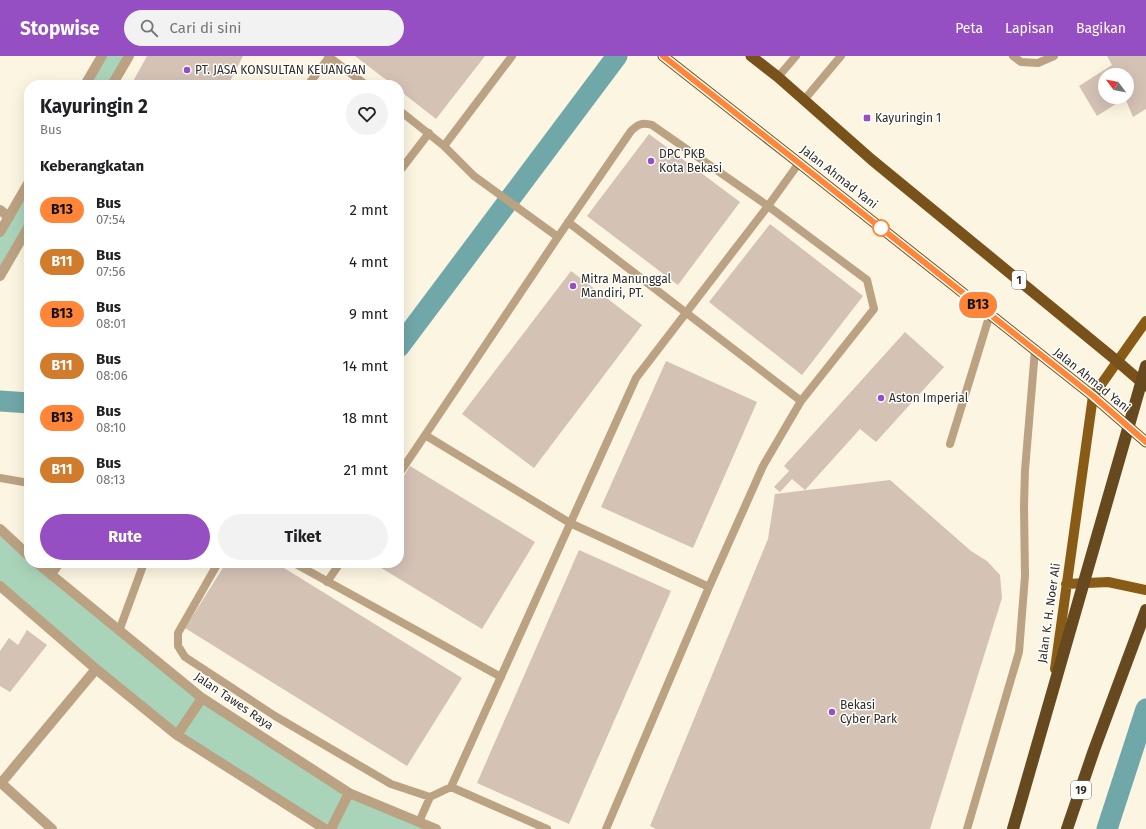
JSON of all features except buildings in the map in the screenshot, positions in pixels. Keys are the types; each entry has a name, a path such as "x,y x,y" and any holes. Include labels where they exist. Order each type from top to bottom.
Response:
{"highway":[{"name":"Jalan Ahmad Yani","path":"663,56 1093,396 1146,442"},
{"name":"1","path":"751,56 872,160 1145,384"},
{"path":"1013,829 1146,366"},
{"name":"19","path":"1068,829 1094,750 1146,610"}],"main road":[{"path":"1093,396 1146,321"},
{"path":"1124,422 1145,384"},
{"name":"Jalan K. H. Noer Ali","path":"1013,829 1051,700 1093,396"},
{"path":"1066,584 1108,582 1146,590"}],"street":[{"path":"88,80 102,56"},
{"path":"115,80 129,56"},
{"path":"0,232 24,191"},
{"path":"0,210 9,217"},
{"path":"0,276 24,235"},
{"path":"0,530 24,552"},
{"name":"Jalan Tawes Raya","path":"42,568 202,698 349,793 436,829"},
{"path":"0,586 96,669 177,735 325,829"},
{"path":"52,829 1,782 96,669"},
{"path":"177,735 202,698"},
{"path":"331,829 349,793"}],"lane":[{"path":"312,80 329,56 360,80"},
{"path":"444,146 512,56"},
{"path":"778,78 796,56"},
{"path":"804,100 841,56"},
{"path":"1013,56 1021,62 1038,63 1054,56"},
{"path":"404,114 444,146 474,176 558,237"},
{"path":"404,466 568,222 631,131 637,125 642,123 652,125 768,206 867,280 874,309 801,401 763,466 709,587 606,829"},
{"path":"404,166 429,133"},
{"path":"419,822 430,797 451,787 636,378 768,206 799,163"},
{"path":"568,222 801,401"},
{"path":"950,444 990,314"},
{"path":"967,829 1019,652 1025,576 1025,470 1035,350"},
{"path":"425,435 570,523 709,587"},
{"path":"0,478 24,482"},
{"path":"51,576 57,568"},
{"path":"119,631 142,568"},
{"path":"215,568 178,633 178,646 185,656 275,716 391,784 430,797"},
{"path":"303,568 501,677"},
{"path":"327,582 337,568"},
{"path":"451,787 547,829"}],"green space":[{"path":"102,56 129,56 115,80 88,80"},
{"path":"24,191 24,235 0,276 0,232"},
{"path":"0,529 24,551 24,568 43,568 202,698 349,793 436,829 325,829 177,735 0,586"}],"waterway":[{"path":"404,340 617,56"},
{"path":"0,401 24,403"},
{"path":"1107,829 1146,709"}],"bus line":[{"name":"B13","path":"663,56 1093,396 1146,442"}],"place":[{"name":"PT. JASA KONSULTAN KEUANGAN","path":"187,70"},
{"name":"Kayuringin 1","path":"867,118"},
{"name":"DPC PKB Kota Bekasi","path":"651,161"},
{"name":"Mitra Manunggal Mandiri, PT.","path":"573,286"},
{"name":"Aston Imperial","path":"881,398"},
{"name":"Bekasi Cyber Park","path":"832,712"}]}
